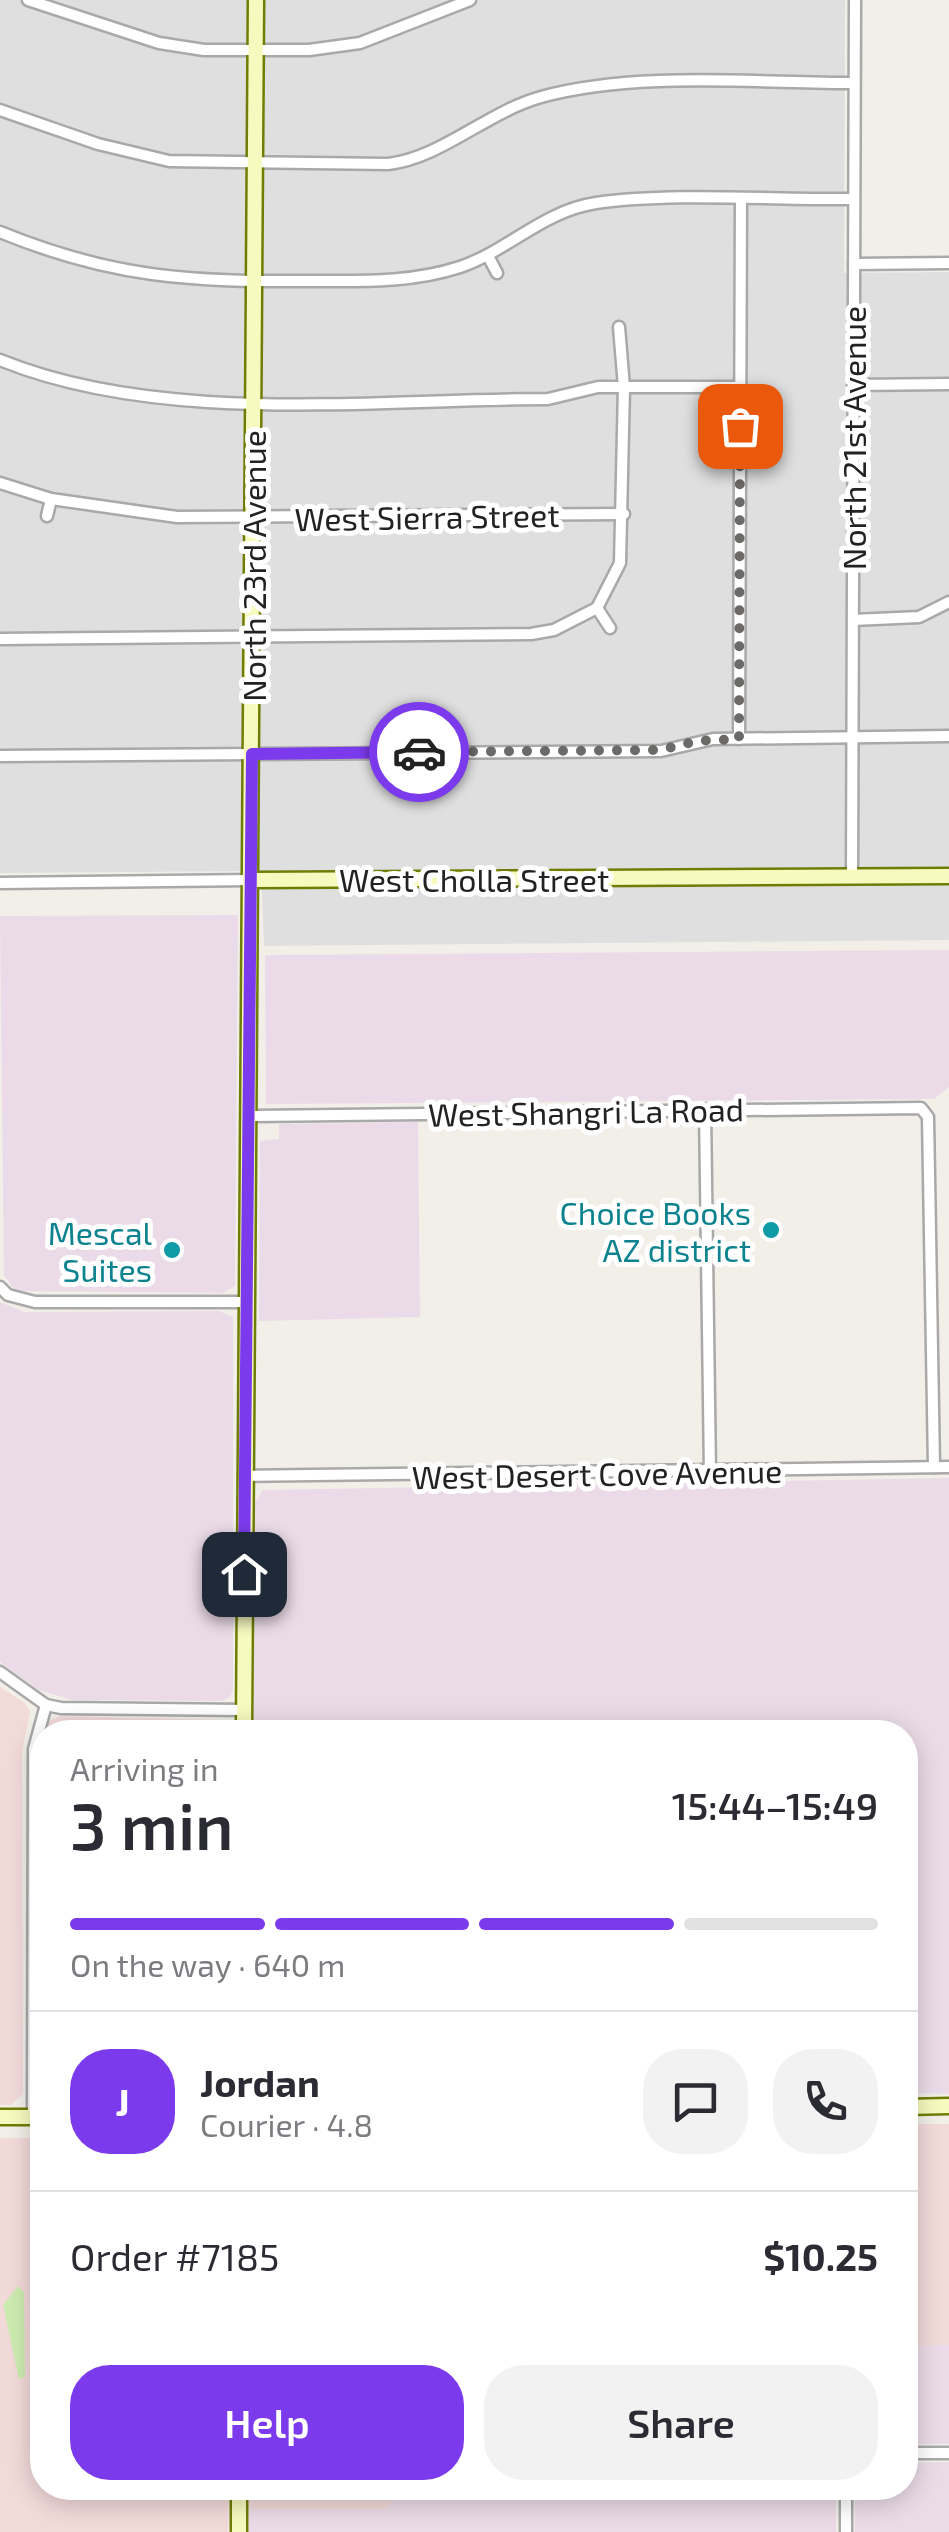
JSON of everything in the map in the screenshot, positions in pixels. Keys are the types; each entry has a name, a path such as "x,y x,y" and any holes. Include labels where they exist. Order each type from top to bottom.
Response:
{"street":[{"path":"28,0 159,44 204,50 309,50 360,43 470,0"},
{"name":"North 23rd Avenue","path":"244,1720 256,0"},
{"name":"North 21st Avenue","path":"852,877 854,0"},
{"path":"0,110 135,155 194,164 403,162 496,114 538,98 590,87 854,82"},
{"path":"0,232 120,271 197,282 412,279 488,256 547,218 594,204 853,199"},
{"path":"739,739 741,200"},
{"path":"488,256 496,272"},
{"path":"854,264 949,263"},
{"path":"0,639 531,634 568,624 596,608 620,563 624,387 620,326"},
{"path":"0,360 124,394 254,402 548,399 598,387 740,388"},
{"path":"853,385 949,384"},
{"name":"West Sierra Street","path":"0,483 51,499 140,514 252,518 624,514"},
{"path":"47,516 51,499"},
{"path":"853,620 919,617 949,602"},
{"path":"596,608 610,628"},
{"path":"0,756 661,750 697,741 949,736"},
{"name":"West Cholla Street","path":"0,882 949,876"},
{"name":"West Shangri La Road","path":"249,1116 922,1108 928,1118 934,1467"},
{"path":"704,1109 710,1473"},
{"path":"4,1291 35,1302 248,1302"},
{"name":"West Desert Cove Avenue","path":"244,1476 949,1467"},
{"path":"0,1672 46,1705 90,1711 244,1710"},
{"path":"42,1720 46,1705"},
{"path":"918,2107 949,2106"},
{"path":"0,2117 30,2117"},
{"path":"918,2453 949,2453"},
{"path":"239,2500 239,2532"},
{"path":"846,2500 846,2532"}],"shaded area":[{"path":"0,0 845,0 844,273 949,272 949,940 264,946 261,871 0,873"},
{"path":"238,915 235,1286 223,1293 15,1291 4,1275 0,916"},
{"path":"949,950 949,1087 934,1099 266,1104 265,955"},
{"path":"418,1122 420,1317 259,1321 260,1141 279,1139 279,1124"},
{"path":"0,1302 24,1312 219,1311 233,1317 230,1697 222,1701 72,1700 39,1690 0,1662"},
{"path":"949,1478 949,2094 918,2093 918,1720 254,1720 255,1503 263,1490"},
{"path":"0,1687 25,1703 30,1712 22,1753 23,2094 11,2105 0,2105"},
{"path":"60,1716 221,1720 51,1720"},
{"path":"918,2124 949,2124 949,2345 918,2346"},
{"path":"0,2138 30,2138 30,2500 229,2500 228,2532 0,2532"},
{"path":"949,2345 949,2444 918,2444 918,2346"},
{"path":"949,2462 949,2532 855,2532 855,2500 918,2500 918,2463"},
{"path":"249,2500 394,2500 390,2509 249,2509"},
{"path":"391,2500 836,2500 836,2532 249,2532 249,2509 389,2509"}],"green space":[{"path":"18,2286 24,2292 25,2377 19,2379 3,2305"}],"way so far":[{"path":"419,752 661,750 697,741 739,739 740,426"}],"place":[{"name":"Choice Books AZ district","path":"771,1230"},
{"name":"Mescal Suites","path":"172,1250"}],"route":[{"path":"244,1574 252,754 419,752"}]}
